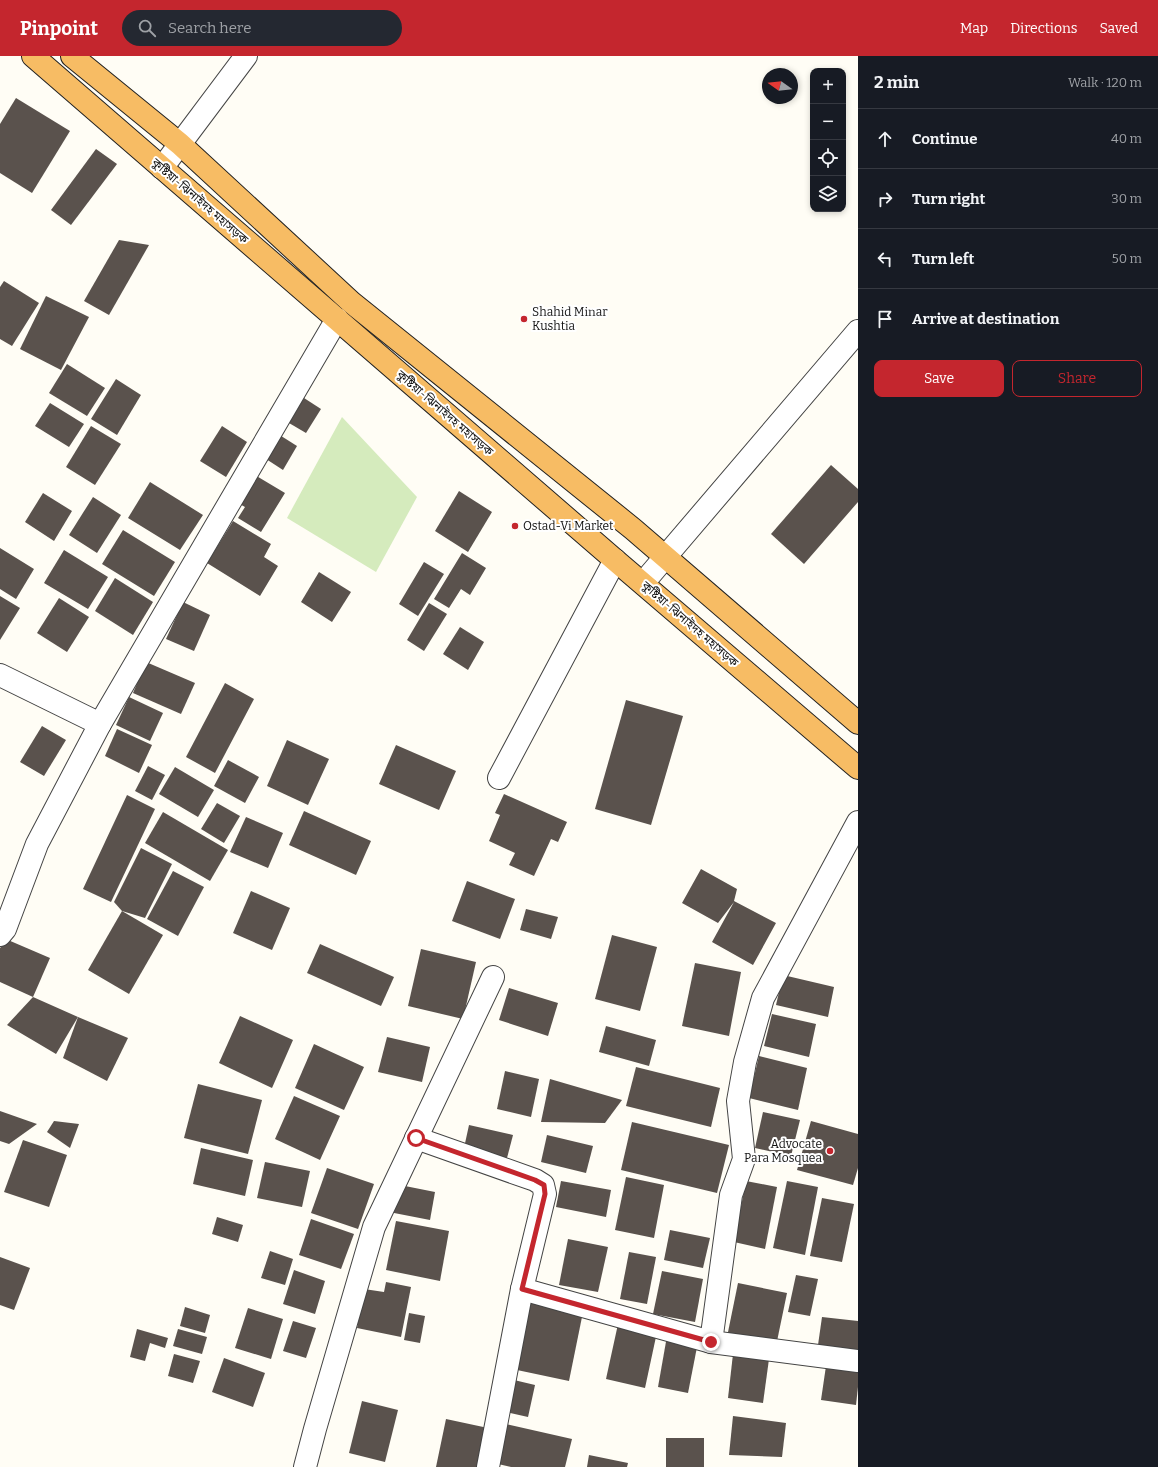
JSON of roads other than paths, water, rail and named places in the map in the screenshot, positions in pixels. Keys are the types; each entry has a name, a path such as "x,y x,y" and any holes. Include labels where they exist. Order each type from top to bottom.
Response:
{"highway":[{"name":"কুষ্টিয়া-ঝিনাইদহ মহাসড়ক","path":"33,56 615,560 858,768"},
{"path":"72,56 180,144 351,302 633,529 858,723"}],"street":[{"path":"162,168 246,56"},
{"path":"0,935 5,929 37,844 100,724 337,319"},
{"path":"642,583 858,331"},
{"path":"499,778 615,560"},
{"path":"0,675 100,724"},
{"path":"711,1342 731,1196 744,1159 738,1101 745,1062 759,1012 763,998 858,822"},
{"path":"305,1467 314,1429 374,1227 493,977"},
{"path":"416,1138 535,1180 544,1185 545,1194 522,1289 488,1467"},
{"path":"522,1289 711,1342 858,1361"}],"place":[{"name":"Shahid Minar Kushtia","path":"524,319"},
{"name":"Ostad-Vi Market","path":"515,526"},
{"name":"Advocate Para Mosquea","path":"830,1151"}]}
